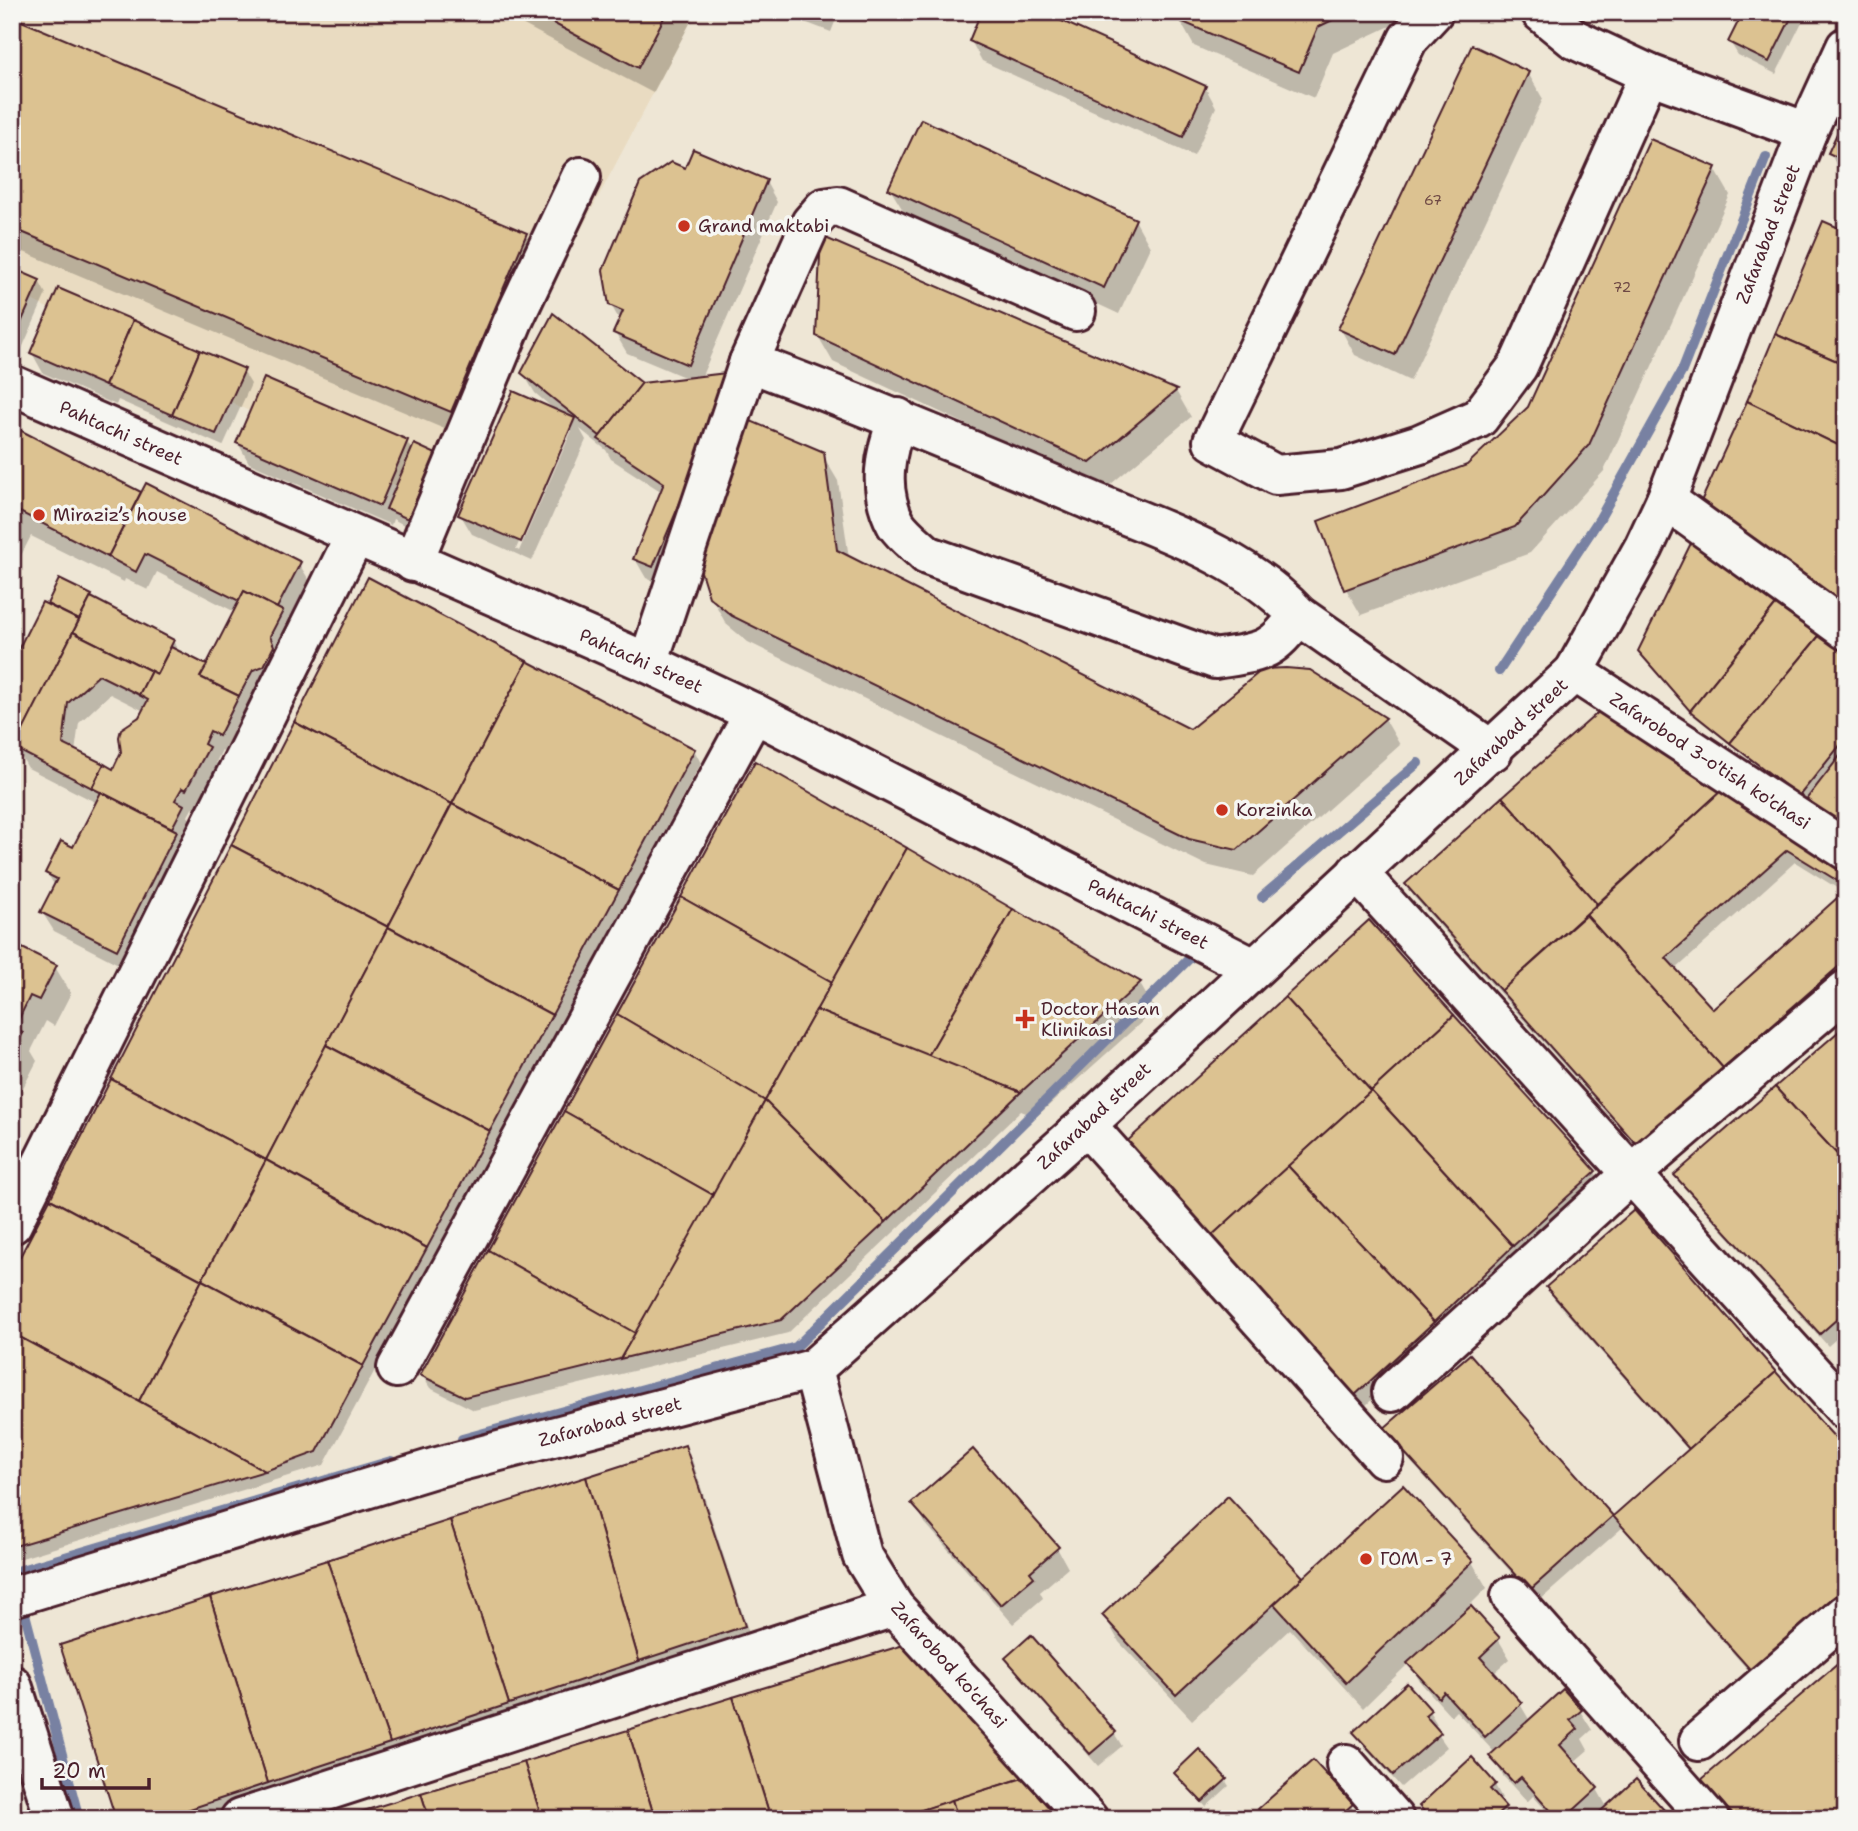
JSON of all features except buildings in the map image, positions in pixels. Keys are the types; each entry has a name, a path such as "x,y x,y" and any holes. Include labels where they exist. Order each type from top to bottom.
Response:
{"street":[{"path":"1433,12 1408,39 1213,441 1276,475 1341,469 1420,444 1479,418 1518,366 1649,74"},
{"path":"1541,12 1574,39 1649,74 1808,132"},
{"name":"Zafarabad street","path":"12,1597 434,1468 813,1369 1086,1125 1357,872 1493,751 1574,672 1644,547 1666,500 1808,132 1846,47"},
{"path":"413,562 513,321 580,177"},
{"path":"649,663 749,362 811,223 824,208 838,206 1076,311"},
{"path":"749,362 898,418 1224,558 1279,594 1298,615 1493,751"},
{"name":"Pahtachi street","path":"12,385 649,663 754,713 1254,968"},
{"path":"898,418 886,450 884,484 897,524 927,555 1215,659 1256,653 1281,641 1298,615"},
{"path":"1666,500 1846,630"},
{"path":"12,1224 355,536"},
{"name":"Zafarobod 3-o'tish ko'chasi","path":"1574,672 1846,850"},
{"path":"397,1368 754,713"},
{"path":"1357,872 1846,1410"},
{"path":"1392,1392 1631,1174 1846,990"},
{"path":"1086,1125 1384,1458"},
{"name":"Zafarobod ko'chasi","path":"813,1369 862,1555 894,1607 1088,1819"},
{"path":"1511,1597 1709,1819"},
{"path":"240,1819 894,1607"},
{"path":"1699,1741 1846,1614"},
{"path":"12,1685 55,1819"},
{"path":"1346,1764 1394,1819"}],"shaded area":[{"path":"12,12 696,12 548,292 454,516 12,290"}],"waterway":[{"path":"1499,671 1600,518 1682,371 1766,157"},
{"path":"1262,897 1418,763"},
{"path":"462,1439 796,1347 1195,953"},
{"path":"79,1819 14,1572 391,1461"}],"place":[{"name":"Grand maktabi","path":"684,226"},
{"name":"Miraziz’s house","path":"39,515"},
{"name":"Korzinka","path":"1222,810"},
{"name":"Doctor Hasan Klinikasi","path":"1025,1019"},
{"name":"ГОМ - 7","path":"1366,1559"}]}
